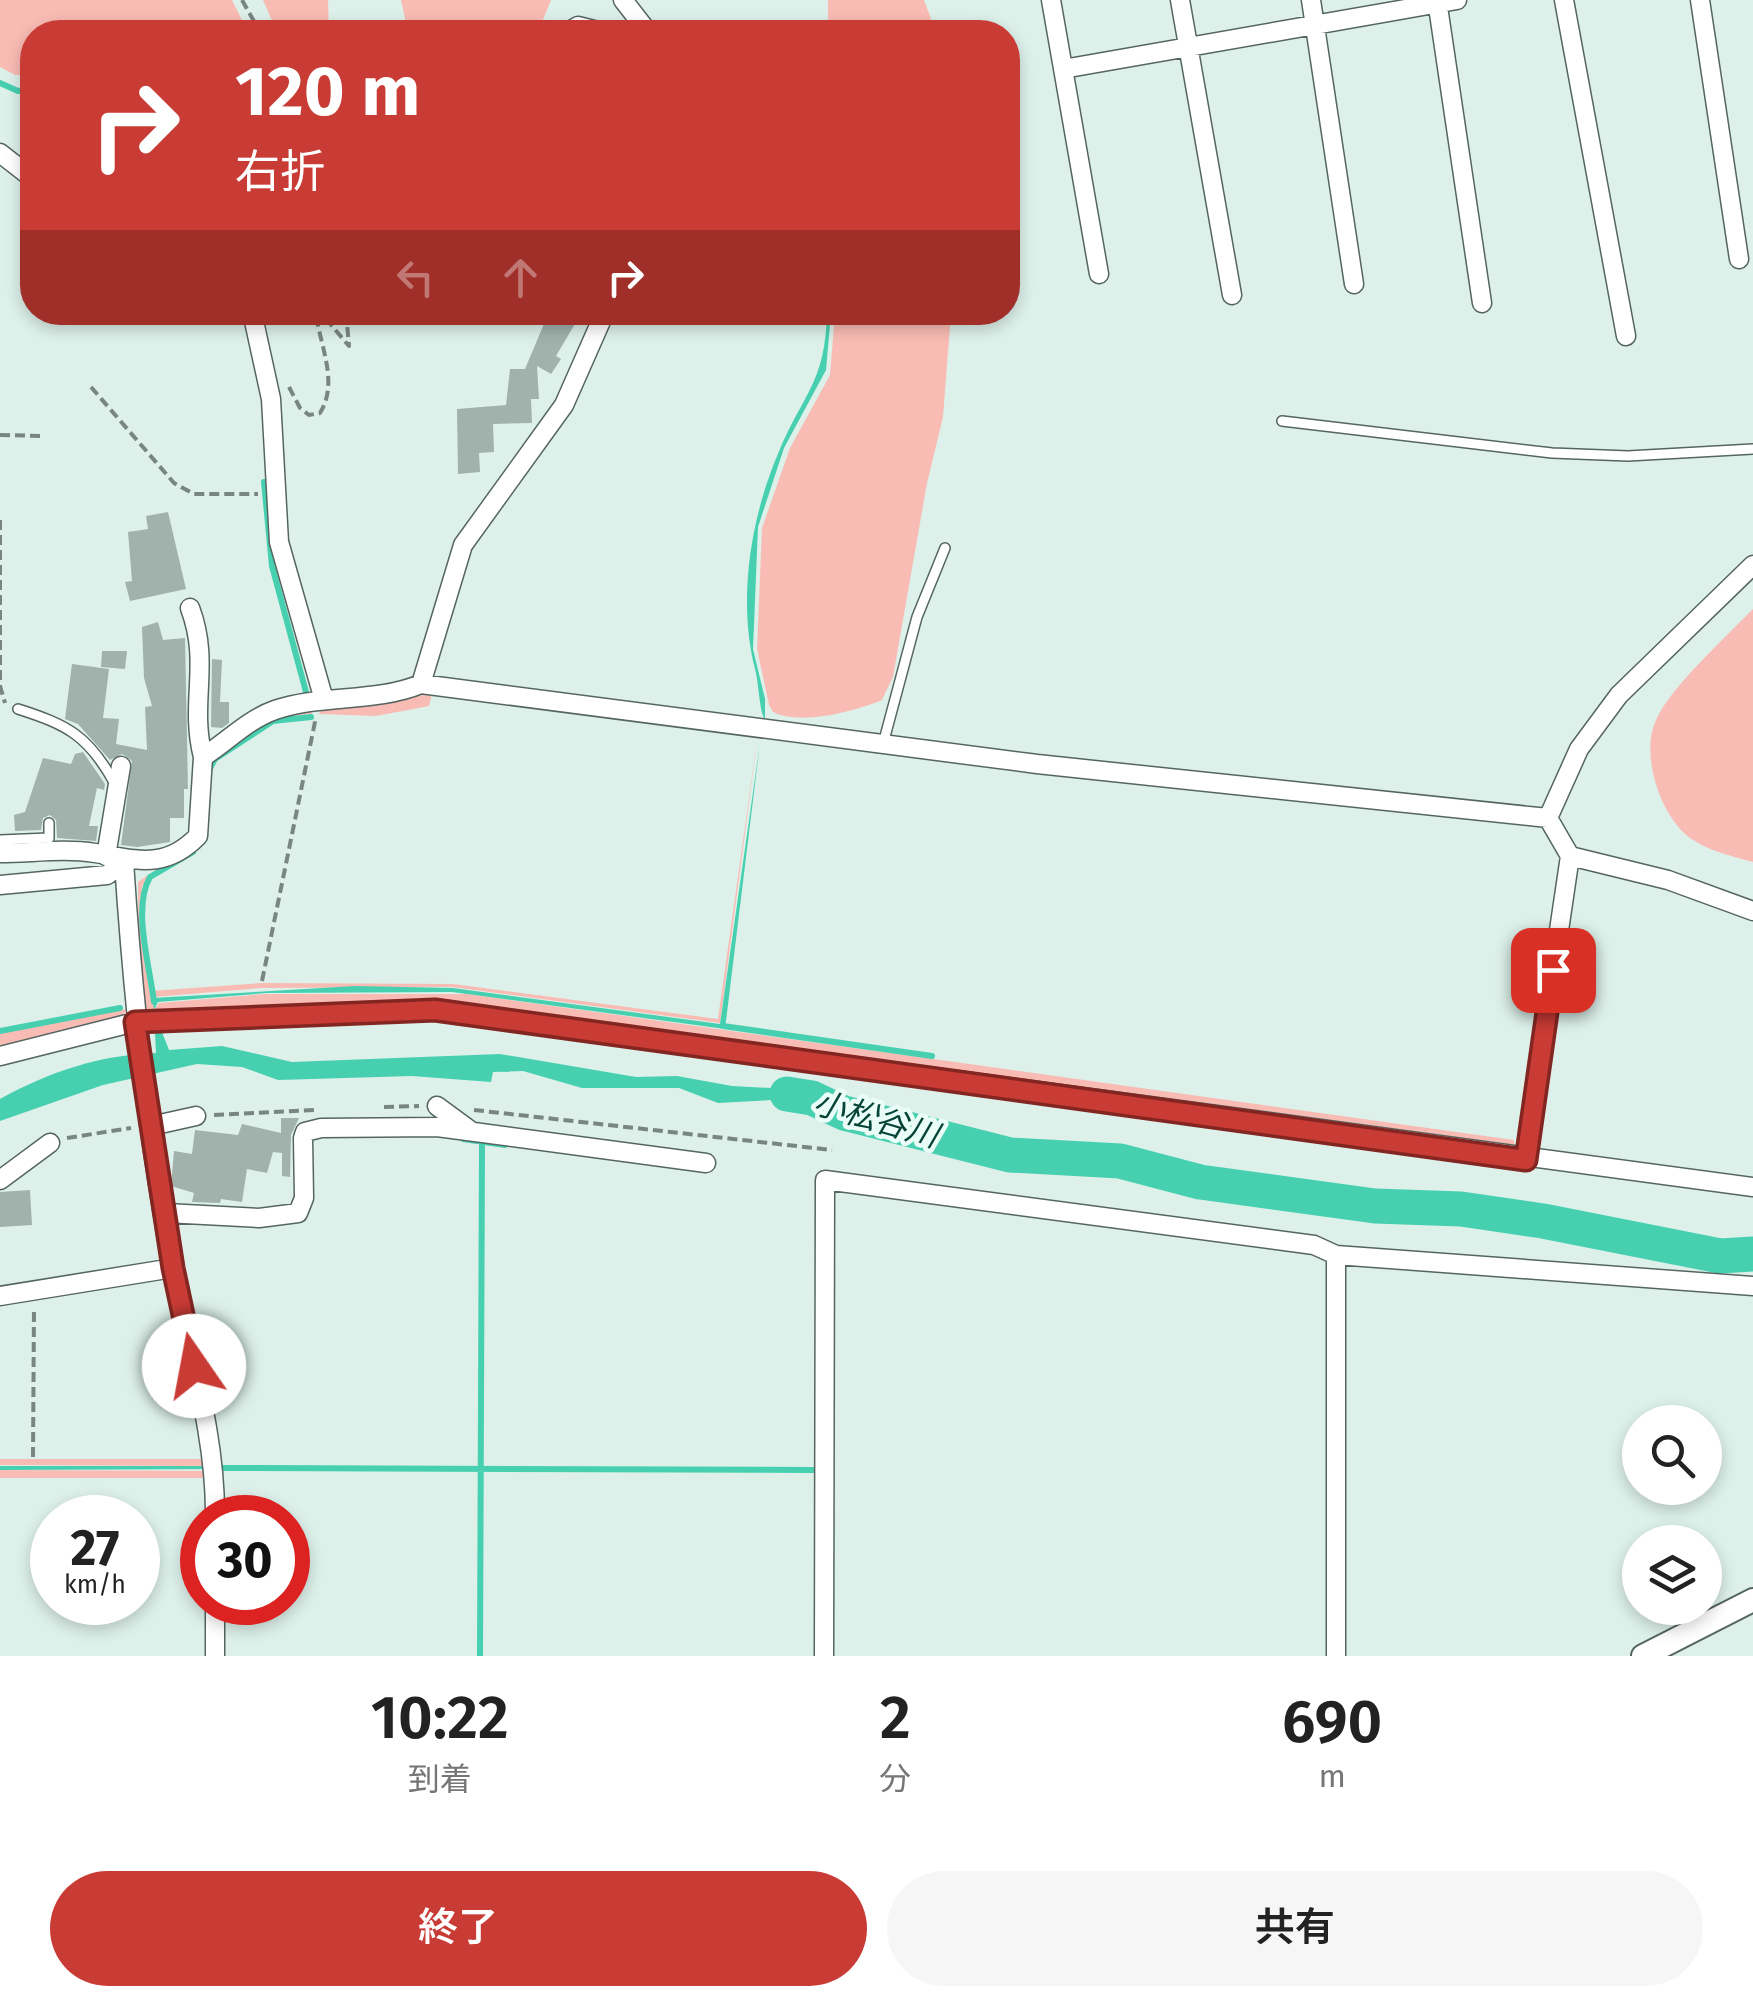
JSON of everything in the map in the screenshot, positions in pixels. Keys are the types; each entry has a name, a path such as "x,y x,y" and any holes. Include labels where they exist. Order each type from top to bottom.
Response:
{"main road":[{"path":"1643,1656 1753,1600"}],"street":[{"path":"623,0 639,20"},
{"path":"1051,0 1098,274"},
{"path":"1180,0 1232,295"},
{"path":"1310,0 1354,284"},
{"path":"1063,69 1457,0"},
{"path":"1564,0 1626,336"},
{"path":"1700,0 1739,259"},
{"path":"1437,2 1482,303"},
{"path":"0,153 20,169"},
{"path":"255,325 271,399 284,573 320,701"},
{"path":"421,684 463,545 564,405 599,325"},
{"path":"1548,818 1579,749 1620,695 1753,565"},
{"path":"0,852 163,858 187,847 198,836 203,757 198,736 202,638 190,608"},
{"path":"203,757 244,724 276,710 399,693 421,684 883,744 1548,818"},
{"path":"121,766 116,786 114,859 136,1029 173,1268 216,1469 215,1495"},
{"path":"1526,1160 1570,856 1548,818"},
{"path":"1570,856 1668,880 1753,911"},
{"path":"0,885 107,875 114,859"},
{"path":"0,1056 136,1029 435,1010 1526,1160 1753,1187"},
{"path":"437,1106 472,1131"},
{"path":"150,1121 196,1116"},
{"path":"166,1214 259,1218 298,1213 304,1198 305,1132 418,1127 472,1131 706,1163"},
{"path":"0,1180 50,1143"},
{"path":"824,1656 825,1180 1314,1246 1336,1256 1753,1286"},
{"path":"1336,1256 1336,1656"},
{"path":"0,1296 173,1268"},
{"path":"215,1625 215,1656"}],"lane":[{"path":"1282,422 1552,453 1628,456 1753,449"},
{"path":"883,744 917,617 946,548"},
{"path":"18,709 66,725 95,750 116,786"},
{"path":"0,840 49,838 49,822"}],"path":[{"path":"261,355 275,360 300,408 309,415 320,413 326,404 328,365 318,325"},
{"path":"331,325 349,346 347,325"},
{"path":"91,387 174,483 194,494 278,494"},
{"path":"0,435 45,436"},
{"path":"0,520 0,686 5,690 6,709 18,709"},
{"path":"262,981 320,701"},
{"path":"50,1143 150,1121"},
{"path":"33,1457 34,1291"}],"shaded area":[{"path":"0,0 232,0 242,20 20,20 20,75 0,67"},
{"path":"263,0 328,0 329,20 272,20"},
{"path":"401,0 551,0 543,20 405,20"},
{"path":"828,0 924,0 932,20 828,20"},
{"path":"826,325 830,325 826,370 784,448 758,527 753,649 765,699 765,720 747,614 750,558 761,501 789,429 818,371"},
{"path":"834,325 950,325 943,417 927,483 893,677 882,700 843,712 798,718 773,712 757,649 762,528 790,448 830,375"},
{"path":"1753,609 1753,862 1707,848 1683,832 1659,794 1650,746 1664,705"},
{"path":"432,694 429,706 376,716 319,714 322,708"},
{"path":"310,708 312,714 283,718 242,735 209,765 205,828 198,845 152,875 142,888 151,991 262,983 453,984 718,1019 758,734 720,1023 452,987 261,988 153,997 154,1010 159,1003 264,994 467,994 1514,1140 1514,1148 912,1073 475,1012 360,1006 148,1018 139,1009 138,882 199,840 206,769 221,746 249,727"},
{"path":"760,743 725,1029 452,992 267,993 158,1002 154,1010 153,998 355,986 453,988 720,1024"},
{"path":"127,1009 121,1020 0,1053 0,1033"},
{"path":"160,1027 169,1050 222,1046 292,1062 500,1054 636,1077 677,1076 732,1086 807,1090 826,1096 841,1107 814,1110 801,1102 773,1100 718,1103 679,1088 582,1088 523,1071 493,1072 491,1082 412,1076 278,1080 242,1067 197,1064 103,1085 0,1121 0,1099 37,1081 95,1061 156,1053 155,1032"},
{"path":"0,1459 210,1459 211,1466 0,1465"},
{"path":"0,1466 220,1466 227,1469 0,1470"},
{"path":"0,1470 211,1471 212,1478 0,1478"}],"building":[{"path":"544,325 574,325 556,356 561,359 551,374 537,366 539,399 531,399 532,423 493,424 494,452 479,453 480,472 458,474 457,409 506,405 510,369 525,369"},
{"path":"168,512 186,589 130,601 125,582 132,581 128,532 148,529 146,516"},
{"path":"158,622 163,640 185,638 188,789 184,789 184,818 170,818 170,842 121,845 132,761 122,754 110,760 78,724 65,719 72,664 109,669 103,718 119,719 116,744 147,750 145,707 152,706 144,678 142,627"},
{"path":"102,651 127,651 125,669 101,667"},
{"path":"212,659 222,660 220,702 229,702 229,723 222,728 211,727"},
{"path":"83,752 105,784 104,790 97,788 89,826 98,826 96,841 57,838 56,820 50,815 43,818 41,830 15,831 14,815 25,812 43,758 71,764 75,754"},
{"path":"281,1118 299,1118 291,1135 290,1177 282,1176 282,1153 273,1152 267,1173 247,1169 242,1202 192,1202 194,1193 171,1186 174,1151 192,1154 195,1130 238,1135 242,1124 281,1133"},
{"path":"30,1190 32,1225 0,1227 0,1192"}],"waterway":[{"path":"0,83 20,91"},
{"path":"264,482 272,566 306,692"},
{"path":"210,768 215,759 273,721 311,717"},
{"path":"154,1002 142,921 145,890 150,877 193,852"},
{"path":"0,1031 120,1008"},
{"path":"723,1026 932,1056"},
{"name":"小松谷川","path":"787,1094 812,1098 844,1113 1010,1155 1120,1161 1200,1182 1375,1206 1461,1209 1720,1256 1753,1254"},
{"path":"463,1139 505,1145"},
{"path":"480,1656 482,1143"},
{"path":"221,1468 813,1470"}],"route":[{"path":"194,1366 173,1268 135,1022 296,1012 435,1010 1526,1160 1553,970"}]}
